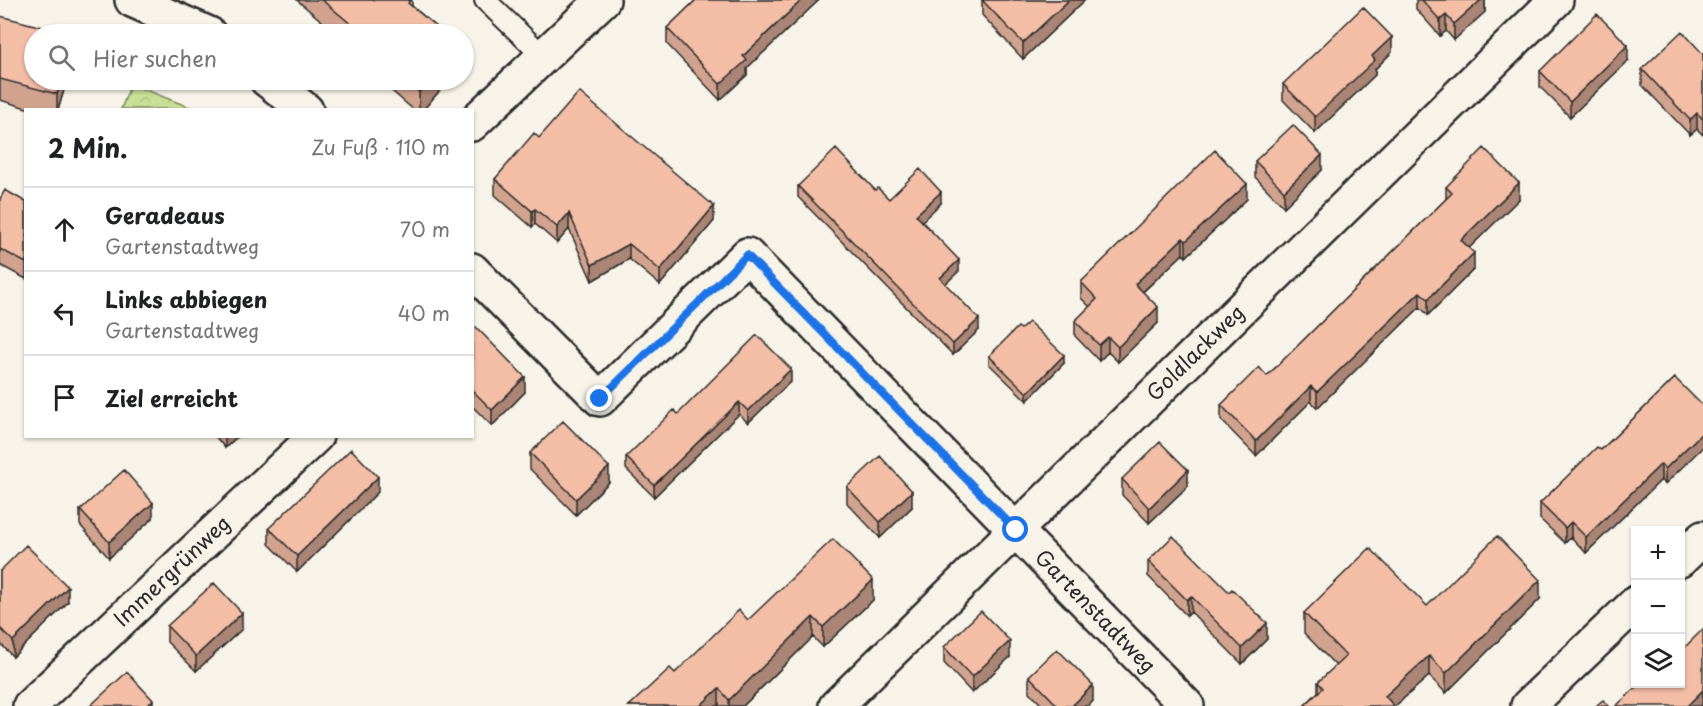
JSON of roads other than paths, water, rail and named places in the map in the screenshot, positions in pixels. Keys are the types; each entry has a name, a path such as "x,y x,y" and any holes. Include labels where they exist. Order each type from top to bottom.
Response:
{"street":[{"path":"132,0 186,24"},
{"path":"474,122 603,0"},
{"name":"Goldlackweg","path":"836,706 1556,0"},
{"path":"280,90 303,108"},
{"name":"Gartenstadtweg","path":"476,279 600,399 747,255 1187,706"},
{"name":"Immergrünweg","path":"30,706 314,438"},
{"path":"1685,555 1703,538"},
{"path":"1528,706 1631,607"}],"lane":[{"path":"485,0 543,56"}]}
